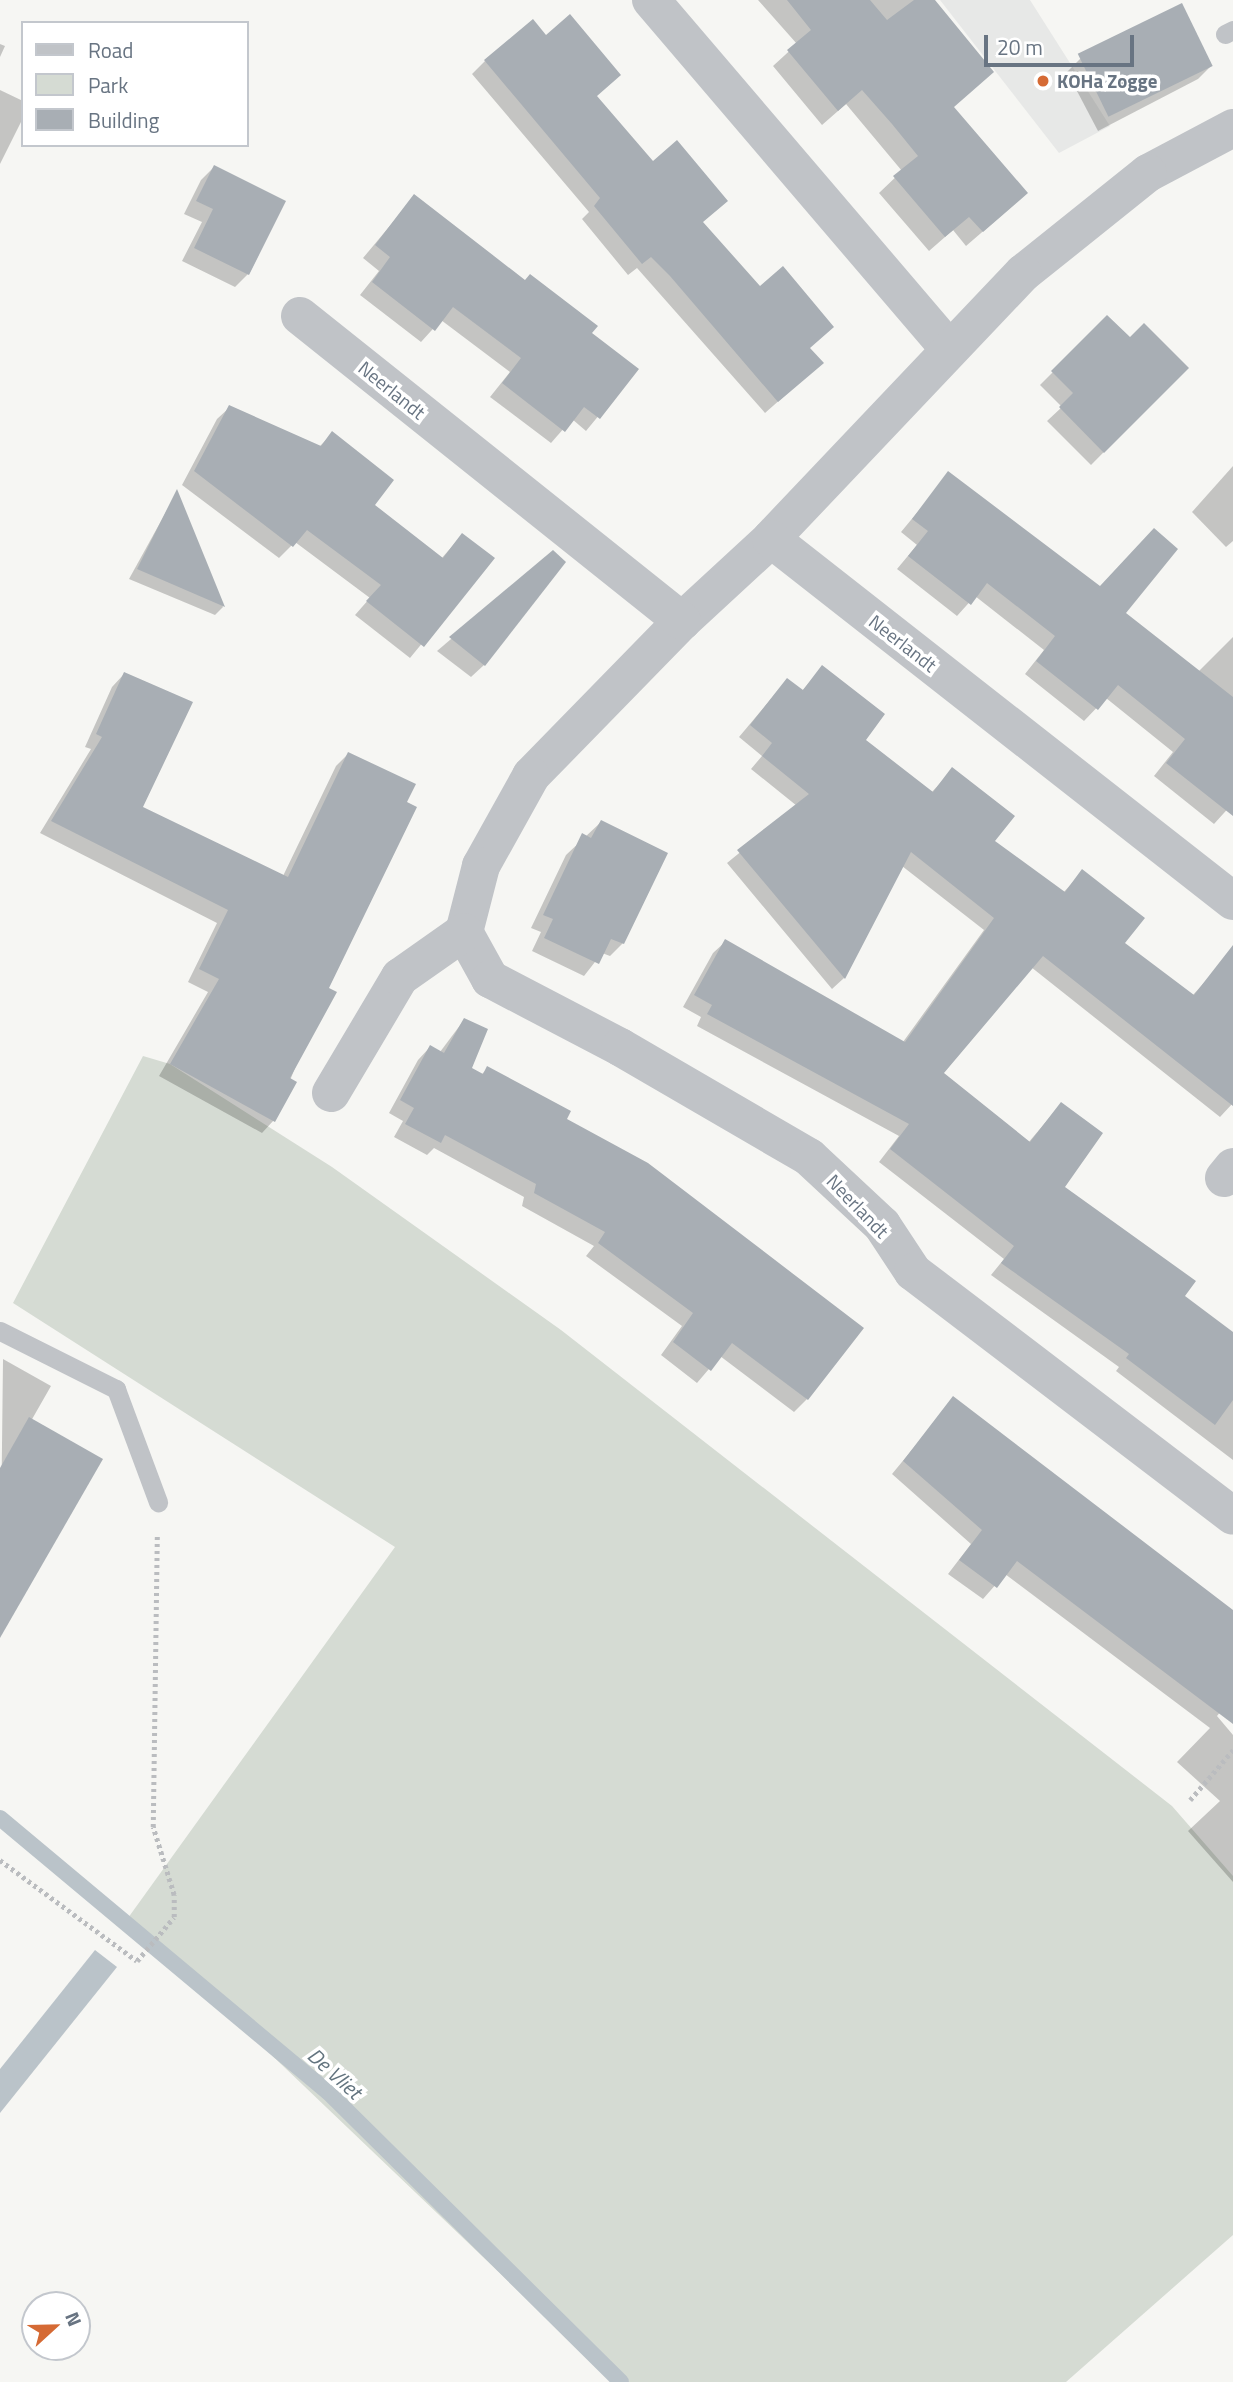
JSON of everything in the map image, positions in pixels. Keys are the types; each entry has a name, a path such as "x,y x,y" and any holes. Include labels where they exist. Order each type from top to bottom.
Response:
{"street":[{"path":"651,0 948,349"},
{"path":"331,1093 400,977 464,932 481,866 531,776 682,621 771,540 948,349 1023,273 1140,180 1229,139"},
{"name":"Neerlandt","path":"300,316 682,621"},
{"name":"Neerlandt","path":"771,540 1233,901"},
{"name":"Neerlandt","path":"464,932 490,979 620,1047 809,1157 881,1225 913,1272 1233,1516"}],"lane":[{"path":"0,1331 116,1389 158,1502"}],"path":[{"path":"0,1860 137,1961 174,1917 174,1895 153,1828 158,1502"},
{"path":"1190,1800 1233,1750"}],"shaded area":[{"name":"KOHa Zogge","path":"940,0 1030,0 1110,126 1059,153"},
{"path":"95,1950 117,1967 0,2113 0,2069"}],"green space":[{"path":"143,1056 170,1064 332,1167 561,1330 1172,1806 1233,1876 1233,2235 1066,2382 614,2382 128,1918 395,1547 13,1303"}],"building":[{"path":"787,0 870,0 887,20 914,0 935,0 994,72 954,107 1028,193 983,232 969,217 945,237 893,176 918,156 892,124 862,90 838,111 787,50 811,30"},
{"path":"1182,3 1213,66 1108,117 1078,54"},
{"path":"570,14 621,75 597,96 653,161 677,140 728,201 703,222 760,286 783,266 834,327 810,348 824,363 778,402 670,276 651,257 642,264 594,206 600,198 484,60 533,19 546,35"},
{"path":"214,165 286,201 249,275 194,248 213,209 196,201"},
{"path":"414,194 525,280 530,274 598,326 592,333 639,369 600,419 584,407 565,432 502,383 521,358 453,307 435,331 372,282 390,257 375,245"},
{"path":"1107,315 1130,337 1144,323 1189,368 1104,453 1059,407 1073,393 1051,371"},
{"path":"229,405 321,446 332,431 394,480 375,505 443,558 462,533 495,558 424,647 366,601 381,585 307,530 293,547 194,471"},
{"path":"948,471 1100,586 1154,528 1178,549 1126,613 1233,697 1233,816 1166,763 1185,739 1118,685 1098,710 1036,661 1055,636 987,583 971,605 908,556 928,531 912,519"},
{"path":"177,489 225,607 137,569"},
{"path":"553,550 566,562 485,666 449,637"},
{"path":"822,665 885,714 866,740 933,792 952,767 1015,816 995,841 1065,892 1082,869 1145,918 1125,943 1194,995 1233,945 1233,1106 1043,956 944,1073 1030,1142 1061,1102 1103,1133 1065,1187 1196,1281 1185,1296 1233,1332 1233,1400 1215,1425 1126,1358 1129,1354 1001,1263 1014,1246 890,1149 909,1124 707,1014 712,1005 694,995 725,939 905,1042 994,918 911,852 845,979 737,850 809,794 762,756 772,743 750,725 787,678 803,690"},
{"path":"124,672 193,702 143,807 288,877 348,752 416,784 407,802 417,807 329,988 337,992 290,1078 297,1082 275,1122 170,1064 219,979 199,969 228,910 51,821 102,737 96,734"},
{"path":"601,820 668,853 624,944 611,939 599,964 544,938 553,919 543,915 582,833 591,838"},
{"path":"464,1018 488,1029 472,1068 483,1074 487,1066 571,1111 567,1119 648,1163 864,1328 808,1400 732,1343 711,1371 673,1342 693,1313 598,1243 605,1232 534,1193 536,1184 445,1135 441,1143 405,1124 414,1108 400,1100 430,1045 444,1053"},
{"path":"953,1396 1233,1610 1233,1724 1017,1561 997,1588 959,1560 982,1530 903,1461"},
{"path":"29,1417 103,1459 0,1638 0,1468"}],"waterway":[{"name":"De Vliet","path":"0,1818 328,2092 621,2382"}],"place":[{"name":"KOHa Zogge","path":"1043,81"}]}
